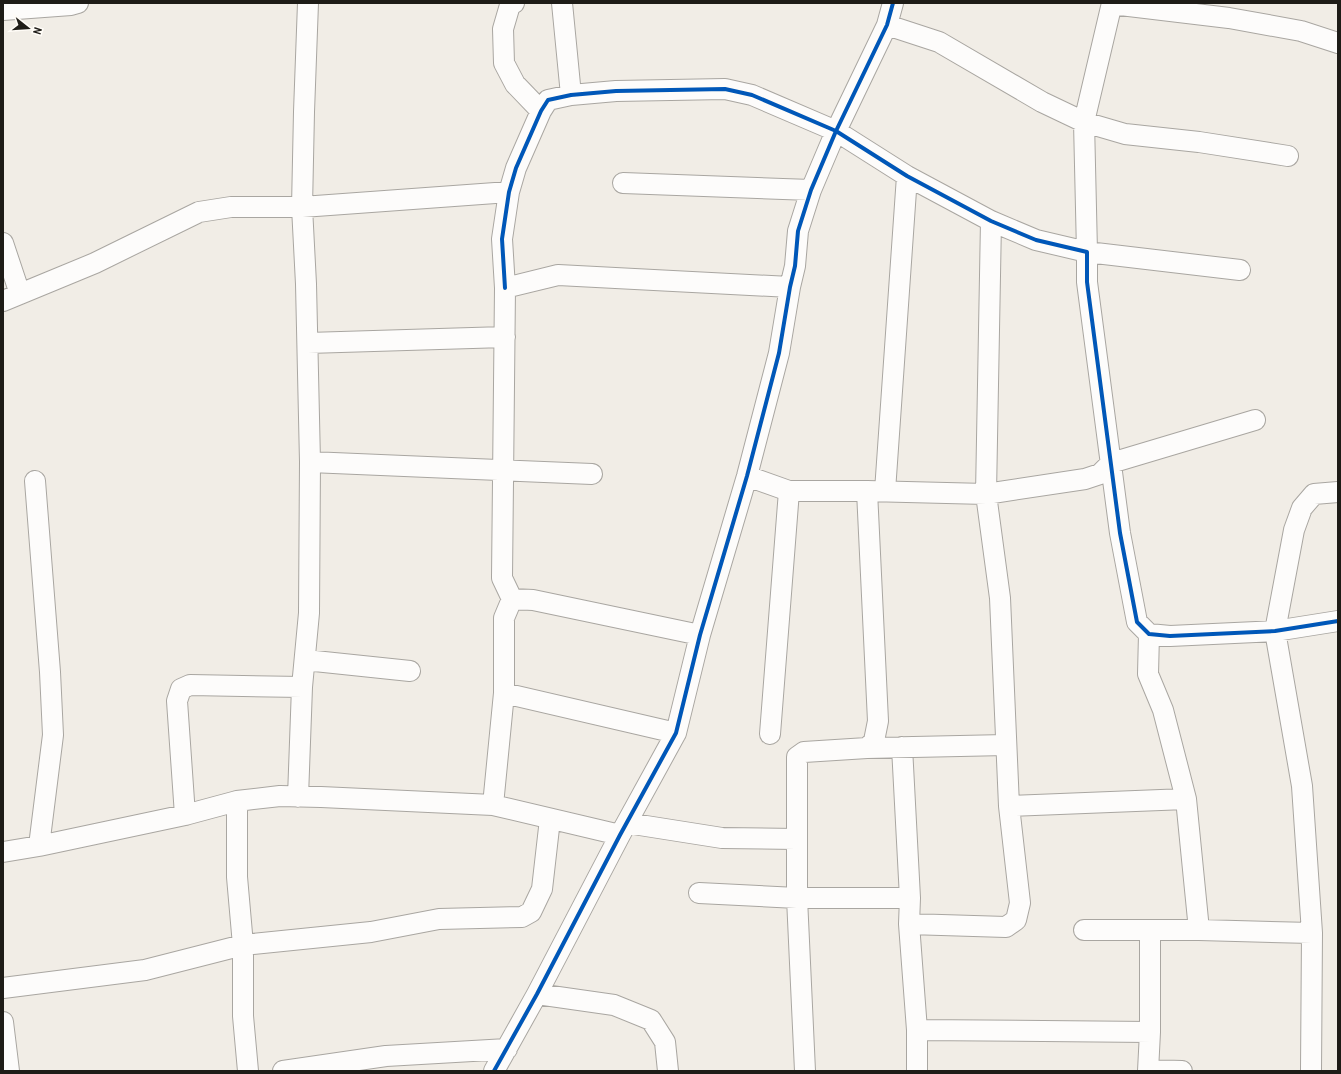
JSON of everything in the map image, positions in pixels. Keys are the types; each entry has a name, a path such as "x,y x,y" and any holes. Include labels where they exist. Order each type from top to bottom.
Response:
{"street":[{"path":"3,10 71,5 78,3"},
{"path":"298,797 302,687 309,612 310,462 308,343 302,207 308,3"},
{"path":"514,3 510,5 503,29 504,63 515,84 541,111"},
{"path":"562,3 571,95"},
{"path":"494,1071 537,994 623,829 676,733 700,635 747,476 779,353 795,266 798,231 811,190 836,131 887,26 893,3"},
{"path":"1338,43 1301,31 1236,20 1112,4 1084,122 1087,282 1120,533 1137,622 1149,634 1170,636 1275,632 1338,621"},
{"path":"887,26 939,42 1042,102 1084,122 1125,134 1199,142 1288,156"},
{"path":"493,805 504,693 504,618 512,599 502,578 505,288 502,239 509,192 516,168 541,111 548,100 571,95 616,91 725,89 752,95 836,131 907,176 991,221 1036,240 1087,252 1240,270"},
{"path":"867,748 874,741 878,721 876,491 907,176"},
{"path":"623,183 811,190"},
{"path":"3,243 12,298 95,263 199,212 231,207 302,207 509,192"},
{"path":"910,924 1006,927 1016,920 1020,903 1009,806 1000,598 986,494 991,221"},
{"path":"505,288 558,275 790,287"},
{"path":"308,343 505,338"},
{"path":"747,476 789,491 876,491 986,494 1085,479 1100,474 1111,463 1255,420"},
{"path":"310,462 592,474"},
{"path":"35,481 50,672 53,734 39,846"},
{"path":"770,734 789,491"},
{"path":"1311,1071 1312,933 1302,786 1275,632 1294,530 1302,508 1314,494 1338,492"},
{"path":"512,599 533,600 700,635"},
{"path":"1149,634 1148,674 1163,710 1186,799 1199,930"},
{"path":"305,660 410,671"},
{"path":"185,815 177,701 181,689 190,685 302,687"},
{"path":"504,693 676,733"},
{"path":"805,1071 797,898 797,757 804,752 867,748 1006,745"},
{"path":"902,747 910,924 917,1030 917,1071"},
{"path":"3,852 39,846 185,815 237,802 280,796 493,805 550,819 623,829 722,838 796,839"},
{"path":"1009,806 1186,799"},
{"path":"237,802 237,877 243,945 243,1016 248,1071"},
{"path":"3,988 145,970 243,945 371,932 439,919 522,917 531,912 542,889 550,819"},
{"path":"699,893 797,898 910,898"},
{"path":"1084,930 1199,930 1312,933"},
{"path":"1150,930 1150,1032 1148,1071 1182,1071"},
{"path":"537,994 614,1005 651,1020 665,1042 668,1071"},
{"path":"3,1022 9,1071"},
{"path":"917,1030 1150,1032"},
{"path":"283,1071 386,1056 507,1049"}],"cycle path":[{"path":"494,1071 537,994 620,835 676,733 700,635 747,476 779,353 795,266 798,231 811,190 836,131 887,25 893,3"},
{"path":"505,288 502,239 509,192 516,168 541,111 548,100 571,95 616,91 725,89 752,95 836,131 907,176 991,221 1036,240 1087,252 1087,282 1120,533 1137,622 1149,634 1170,636 1275,631 1338,621"}]}
